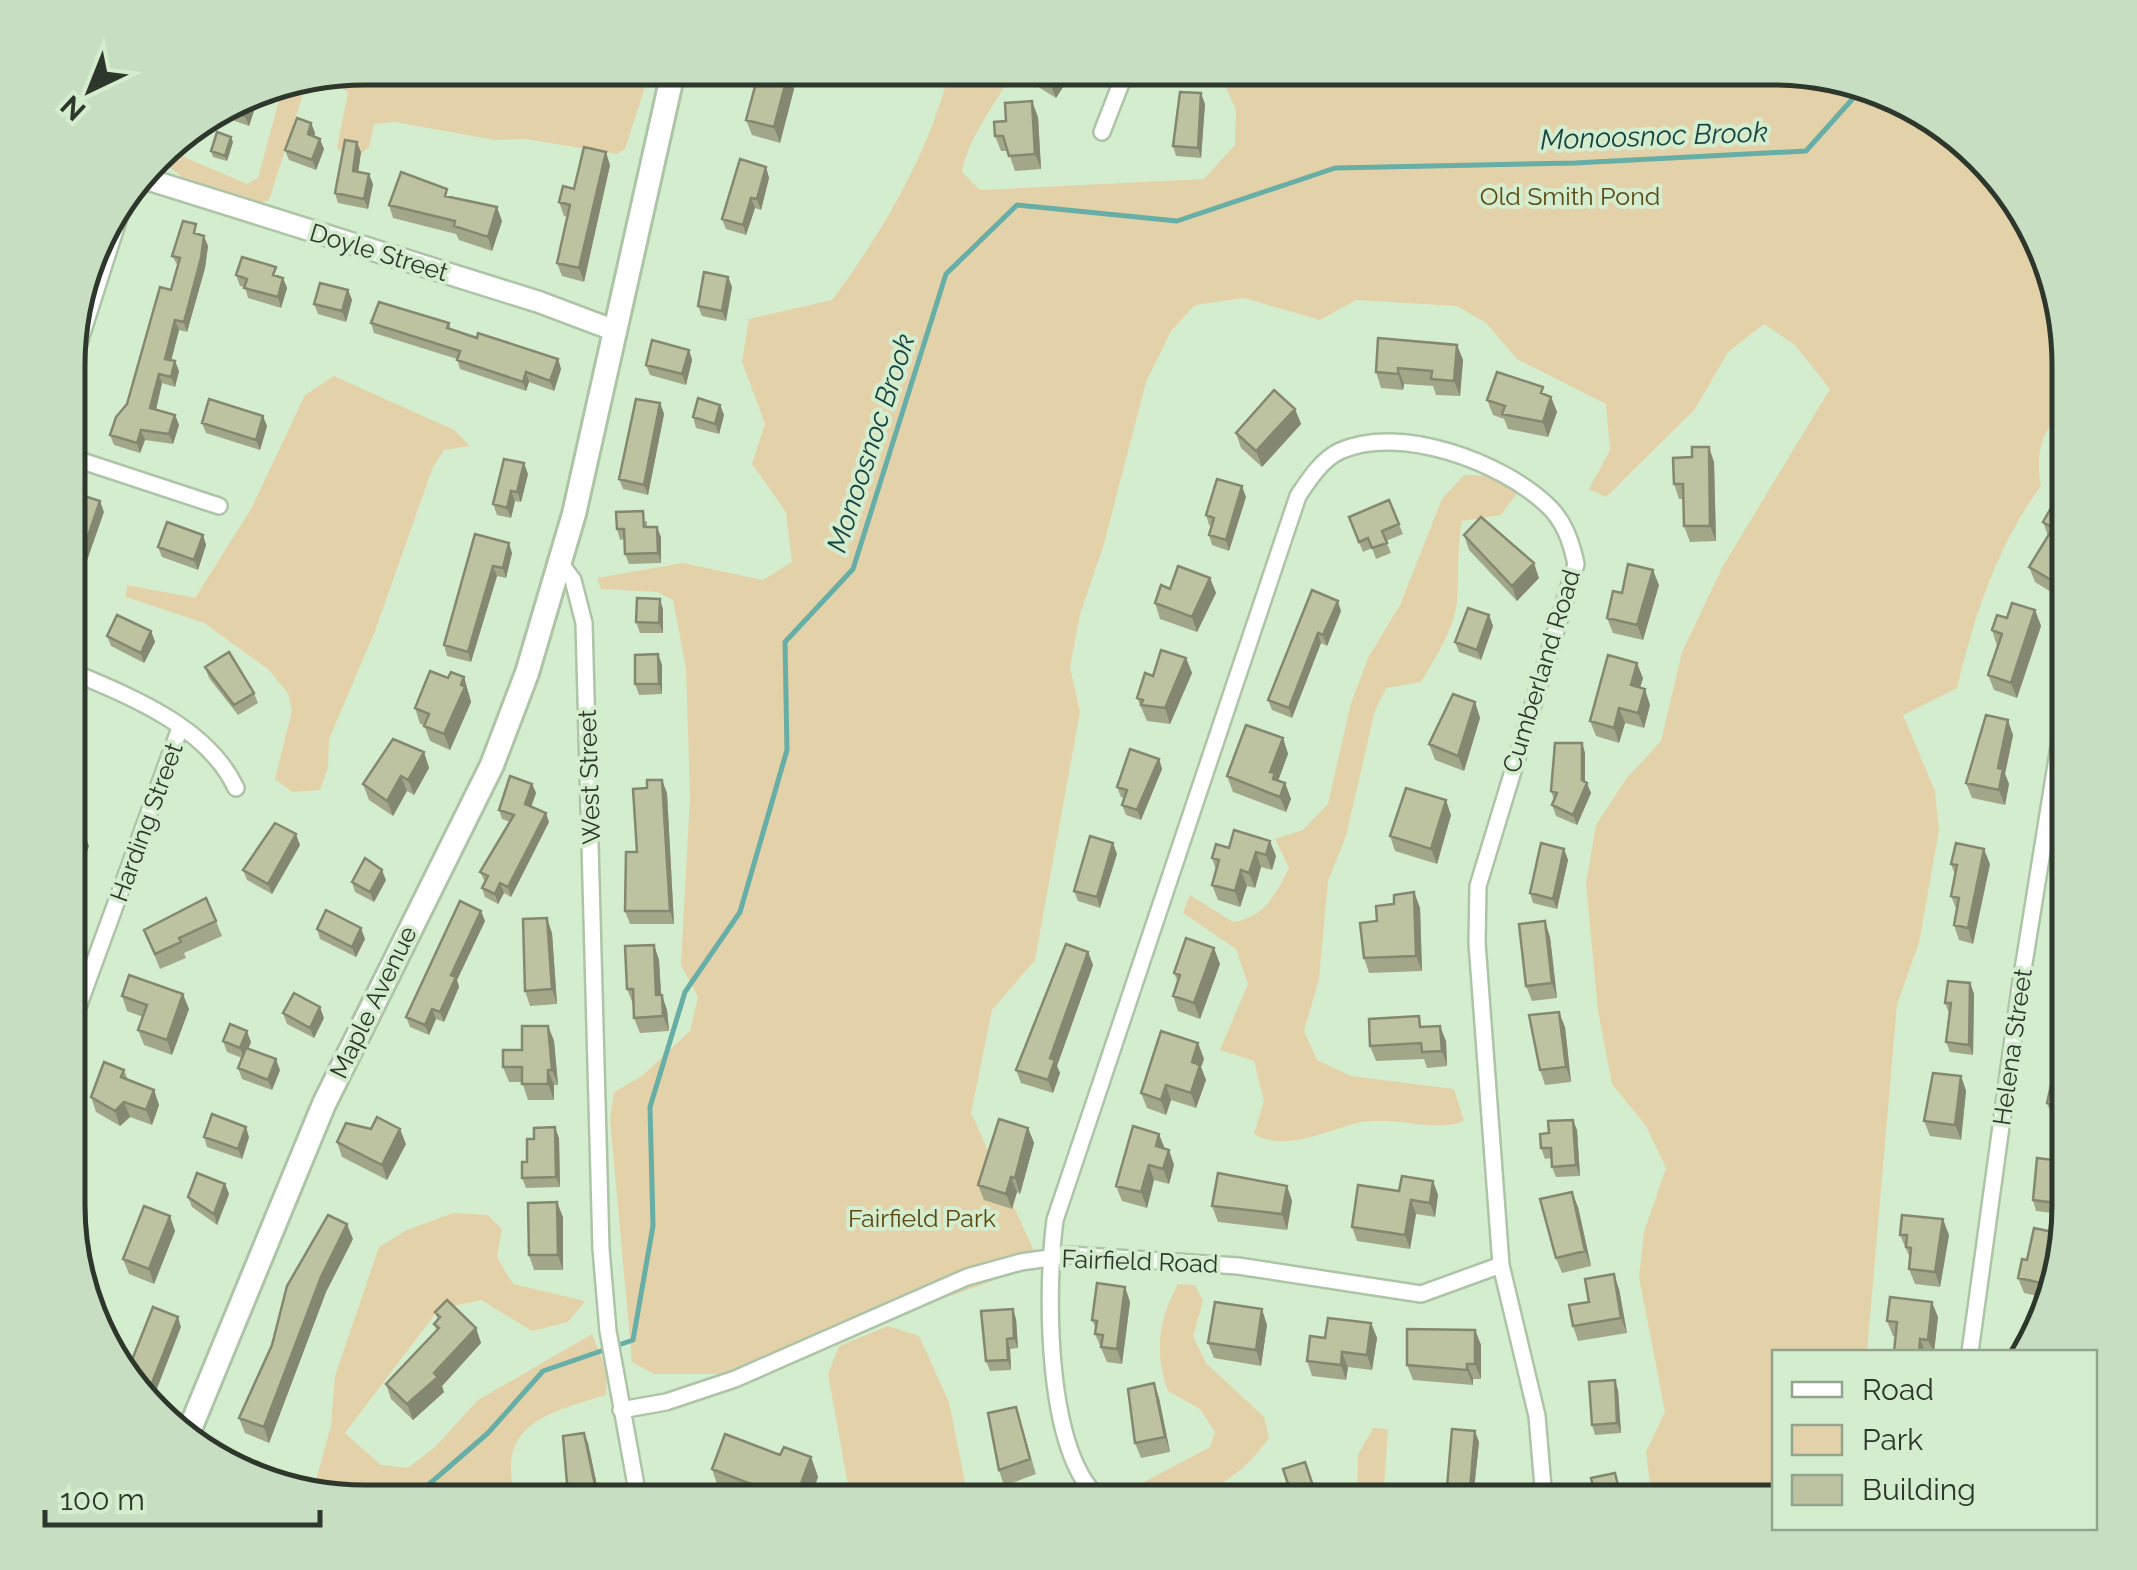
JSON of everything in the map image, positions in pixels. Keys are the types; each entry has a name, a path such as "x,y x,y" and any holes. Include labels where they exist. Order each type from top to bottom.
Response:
{"main road":[{"path":"561,564 670,85"},
{"name":"Maple Avenue","path":"191,1424 324,1104 492,765 561,564"}],"street":[{"path":"1102,132 1120,86"},
{"name":"Doyle Street","path":"153,181 539,302 616,332"},
{"name":"Cumberland Road","path":"1087,1485 1078,1476 1062,1430 1049,1299 1055,1220 1298,496 1340,451 1380,442 1475,458 1519,483 1548,505 1569,534 1576,564 1478,886 1477,944 1500,1265 1537,1416 1543,1485"},
{"path":"85,462 219,506"},
{"name":"West Street","path":"561,564 573,580 584,623 598,1171 608,1331 636,1484"},
{"path":"85,677 125,694 180,728 223,766 236,788"},
{"name":"Harding Street","path":"86,986 180,728"},
{"name":"Helena Street","path":"1970,1350 2051,804"},
{"name":"Fairfield Road","path":"621,1410 666,1402 735,1379 967,1277 1050,1258 1070,1255 1238,1266 1422,1294 1500,1265"}],"green space":[{"path":"646,85 625,149 617,154 526,139 495,140 395,122 374,124 369,147 352,161 337,148 348,92 338,86"},
{"path":"946,85 1004,85 977,132 962,172 980,190 1204,179 1235,145 1236,110 1225,86 1809,87 1879,106 1942,143 1983,180 2014,225 2037,275 2047,310 2051,347 2051,424 2040,452 2041,486 2012,532 1989,583 1957,688 1903,715 1935,791 1939,830 1919,943 1897,1004 1867,1350 1772,1350 1772,1485 1650,1485 1646,1452 1665,1412 1639,1277 1644,1232 1666,1168 1646,1126 1612,1084 1598,1011 1586,884 1596,825 1626,779 1661,741 1682,652 1723,566 1830,389 1795,345 1764,324 1728,352 1695,409 1606,497 1589,489 1610,450 1606,404 1517,359 1486,323 1457,306 1356,300 1320,320 1244,298 1195,305 1171,331 1146,382 1104,544 1080,614 1070,667 1080,712 1035,960 992,1010 971,1113 1040,1264 730,1374 654,1374 632,1362 610,1119 614,1092 642,1076 690,1031 698,997 681,965 690,797 686,668 673,600 657,592 601,589 597,578 683,563 763,580 792,562 786,512 752,464 765,424 742,362 749,319 832,300 903,190"},
{"path":"304,92 269,200 255,203 225,199 195,185 169,165 179,155 247,184 258,178 279,99"},
{"path":"334,376 454,430 470,446 444,450 433,467 375,631 329,739 328,767 320,790 292,792 275,779 292,710 288,693 268,669 204,623 126,597 127,585 195,598 251,509 305,395"},
{"path":"1464,475 1490,476 1518,492 1501,515 1462,521 1457,601 1448,633 1421,682 1386,688 1375,710 1346,836 1328,881 1319,979 1304,1031 1317,1060 1351,1076 1454,1089 1464,1121 1441,1125 1362,1122 1308,1138 1267,1139 1254,1134 1264,1101 1254,1061 1220,1050 1248,984 1236,949 1183,913 1190,895 1233,922 1244,920 1261,910 1274,895 1289,868 1275,839 1303,830 1328,804 1351,703 1369,656 1400,605 1442,499"},
{"path":"453,1213 488,1215 502,1229 497,1257 513,1284 585,1301 568,1322 532,1331 481,1300 439,1309 345,1433 381,1465 408,1468 435,1447 478,1400 592,1334 607,1371 606,1395 564,1408 530,1426 512,1455 513,1484 316,1481 331,1426 335,1376 379,1247 407,1230"},
{"path":"1178,1284 1195,1285 1203,1301 1193,1336 1206,1363 1264,1417 1269,1438 1239,1471 1218,1485 1139,1485 1210,1447 1215,1432 1200,1409 1168,1391 1160,1350 1166,1311"},
{"path":"888,1326 919,1336 949,1402 965,1484 848,1484 828,1374 839,1346"},
{"path":"1373,1428 1388,1429 1384,1485 1357,1485 1358,1455"}],"building":[{"path":"755,85 785,85 774,127 746,120"},
{"path":"1180,92 1201,93 1198,148 1173,146"},
{"path":"1032,101 1035,154 1009,156 1003,136 995,136 994,122 1006,121 1005,103"},
{"path":"297,118 311,123 308,134 320,139 312,160 285,150"},
{"path":"217,132 231,137 225,156 211,151"},
{"path":"345,140 357,142 353,171 369,174 364,199 335,193"},
{"path":"584,147 606,152 579,268 557,263 570,205 559,202 563,186 574,189"},
{"path":"740,159 766,167 757,199 751,198 743,225 722,219"},
{"path":"401,172 447,189 445,196 497,207 488,237 454,226 455,221 389,205"},
{"path":"183,221 196,224 194,233 204,236 201,258 184,322 175,320 165,359 175,361 171,377 159,374 150,408 175,415 169,434 141,430 137,443 110,435 116,417 127,404 160,287 171,290 180,258 172,256"},
{"path":"242,257 276,267 273,275 283,278 278,297 244,288 247,279 236,275"},
{"path":"704,272 728,277 722,311 698,306"},
{"path":"320,283 348,290 342,311 314,304"},
{"path":"379,302 449,323 447,328 477,338 478,333 558,359 550,381 526,372 523,382 457,360 460,351 371,323"},
{"path":"1378,338 1457,345 1454,381 1431,379 1432,371 1398,368 1398,374 1376,372"},
{"path":"652,340 689,350 682,374 646,365"},
{"path":"1497,372 1543,387 1541,393 1551,397 1543,422 1502,414 1505,406 1487,400"},
{"path":"1274,390 1295,409 1256,451 1236,433"},
{"path":"698,398 720,405 715,424 693,417"},
{"path":"209,399 263,416 256,440 202,423"},
{"path":"636,399 660,403 644,485 619,479"},
{"path":"1692,447 1709,447 1710,526 1684,526 1683,484 1674,484 1673,458 1692,457"},
{"path":"504,459 524,463 517,492 511,491 507,508 493,504"},
{"path":"1217,479 1242,486 1226,540 1209,535 1214,518 1206,515"},
{"path":"85,496 100,501 85,544"},
{"path":"1389,500 1399,524 1382,531 1387,543 1372,548 1368,538 1359,542 1349,517"},
{"path":"2051,508 2051,527 2043,522"},
{"path":"643,511 644,527 657,527 658,553 625,554 624,529 617,529 616,512"},
{"path":"1481,517 1534,563 1512,586 1464,535"},
{"path":"167,522 203,535 194,560 158,547"},
{"path":"2051,531 2051,580 2029,567"},
{"path":"475,534 509,543 503,568 493,566 468,652 444,645"},
{"path":"1628,564 1653,570 1637,625 1607,618 1613,591 1622,593"},
{"path":"1178,566 1210,578 1192,617 1155,603 1161,585 1170,589"},
{"path":"1312,590 1338,601 1323,635 1318,633 1289,708 1268,700"},
{"path":"637,598 660,599 659,623 636,622"},
{"path":"2012,603 2035,610 2011,683 1988,675 2002,634 1992,630 1997,615 2007,618"},
{"path":"1468,608 1489,615 1477,650 1455,642"},
{"path":"117,615 151,631 141,653 107,636"},
{"path":"1161,650 1186,658 1165,708 1141,705 1143,700 1137,698 1145,673 1153,676"},
{"path":"229,652 254,693 234,705 205,667"},
{"path":"658,654 659,684 635,684 635,655"},
{"path":"1608,655 1637,663 1631,685 1645,689 1638,713 1619,708 1614,728 1590,721"},
{"path":"430,671 448,678 451,672 464,677 461,685 465,687 444,734 424,726 429,714 415,708"},
{"path":"1453,694 1475,702 1458,756 1429,744"},
{"path":"1986,715 2008,720 1998,768 2003,769 1999,790 1966,783"},
{"path":"1246,725 1283,738 1270,772 1275,773 1273,779 1285,783 1280,797 1227,776"},
{"path":"393,739 424,752 408,780 401,776 387,801 363,784"},
{"path":"1555,743 1582,743 1582,780 1587,783 1573,815 1552,805 1557,793 1551,791"},
{"path":"1130,749 1159,759 1137,810 1122,805 1127,790 1117,787"},
{"path":"510,776 532,784 525,804 546,813 508,887 500,883 495,894 482,888 488,876 480,872 514,815 499,810"},
{"path":"647,780 662,780 670,911 625,911 626,852 637,852 633,789 647,788"},
{"path":"1406,788 1446,800 1431,849 1390,836"},
{"path":"275,823 296,834 268,884 243,870"},
{"path":"1234,830 1270,841 1266,855 1256,852 1249,873 1241,870 1235,891 1212,885 1219,860 1212,858 1216,844 1229,848"},
{"path":"1090,836 1113,843 1097,897 1074,891"},
{"path":"1541,843 1564,849 1553,899 1530,893"},
{"path":"1956,843 1984,849 1968,928 1954,925 1959,898 1951,896 1957,865 1951,864"},
{"path":"365,858 382,870 370,892 352,882"},
{"path":"1414,892 1416,956 1364,958 1360,923 1377,921 1376,906 1394,904 1394,895"},
{"path":"206,898 216,921 155,954 144,930"},
{"path":"460,901 481,911 451,975 456,977 440,1012 432,1009 425,1025 406,1017"},
{"path":"326,910 361,928 352,947 317,929"},
{"path":"547,918 552,989 525,991 523,919"},
{"path":"1545,921 1552,983 1526,986 1519,924"},
{"path":"1186,938 1214,948 1194,1003 1173,996 1180,975 1174,973"},
{"path":"1066,944 1088,952 1050,1058 1055,1060 1048,1080 1016,1070"},
{"path":"654,945 656,995 662,995 663,1016 634,1018 633,989 627,989 625,946"},
{"path":"129,975 183,994 167,1040 138,1030 147,1005 122,996"},
{"path":"1948,981 1970,983 1969,1045 1946,1042 1951,1003 1945,1003"},
{"path":"294,993 320,1007 310,1028 283,1013"},
{"path":"1559,1012 1566,1067 1540,1070 1529,1015"},
{"path":"1419,1016 1420,1027 1440,1026 1442,1051 1422,1052 1421,1043 1370,1046 1369,1019"},
{"path":"230,1024 247,1031 240,1048 223,1041"},
{"path":"522,1026 548,1026 552,1070 548,1070 548,1084 522,1084 522,1067 503,1067 503,1050 522,1050"},
{"path":"1161,1031 1198,1043 1192,1062 1200,1065 1191,1093 1166,1085 1161,1100 1141,1093"},
{"path":"246,1048 276,1059 268,1080 238,1068"},
{"path":"104,1062 124,1070 121,1077 154,1090 146,1110 124,1102 115,1111 91,1097"},
{"path":"1933,1073 1961,1076 1955,1125 1924,1121"},
{"path":"212,1114 246,1127 238,1149 204,1137"},
{"path":"377,1117 400,1129 382,1165 337,1142 346,1123 371,1129"},
{"path":"999,1119 1028,1128 1015,1178 1011,1177 1006,1194 978,1185"},
{"path":"1573,1120 1576,1165 1552,1167 1551,1148 1541,1148 1540,1134 1549,1133 1548,1121"},
{"path":"1133,1126 1159,1134 1156,1146 1169,1150 1163,1169 1149,1165 1141,1192 1116,1186"},
{"path":"555,1127 556,1177 522,1178 527,1139 534,1139 534,1128"},
{"path":"2037,1158 2051,1160 2051,1202 2033,1200"},
{"path":"197,1173 225,1184 214,1214 188,1197"},
{"path":"1218,1173 1287,1186 1282,1214 1212,1206"},
{"path":"1402,1176 1433,1181 1430,1203 1411,1200 1405,1235 1352,1227 1358,1185 1399,1191"},
{"path":"1572,1192 1585,1251 1556,1258 1540,1199"},
{"path":"557,1202 558,1255 529,1255 528,1203"},
{"path":"144,1206 170,1216 149,1269 123,1259"},
{"path":"328,1215 347,1224 321,1277 264,1427 239,1418 272,1345 287,1286"},
{"path":"1902,1215 1943,1219 1935,1272 1909,1269 1911,1248 1906,1247 1907,1235 1900,1235"},
{"path":"2034,1228 2050,1231 2040,1283 2018,1278 2022,1259 2027,1260"},
{"path":"1614,1274 1621,1318 1573,1326 1569,1305 1589,1302 1585,1279"},
{"path":"1097,1283 1125,1287 1117,1349 1101,1347 1103,1335 1095,1334 1097,1321 1092,1320"},
{"path":"1890,1297 1932,1302 1928,1340 1920,1339 1919,1350 1894,1350 1897,1322 1887,1321"},
{"path":"447,1300 476,1328 434,1373 438,1377 407,1404 386,1384 439,1328 434,1324 440,1317 435,1312"},
{"path":"1215,1302 1262,1309 1256,1350 1208,1343"},
{"path":"153,1307 178,1317 151,1385 132,1361"},
{"path":"1013,1309 1014,1338 1007,1339 1008,1360 986,1361 981,1311"},
{"path":"1328,1318 1371,1323 1367,1355 1342,1352 1341,1365 1307,1361 1310,1336 1325,1338"},
{"path":"1407,1329 1475,1330 1475,1364 1467,1364 1467,1370 1407,1365"},
{"path":"1615,1380 1617,1423 1592,1425 1589,1382"},
{"path":"1154,1383 1165,1437 1135,1443 1128,1389"},
{"path":"1016,1407 1030,1459 999,1470 988,1413"},
{"path":"1452,1429 1475,1431 1470,1485 1447,1485"},
{"path":"584,1433 595,1484 567,1484 563,1436"},
{"path":"725,1434 780,1455 784,1447 811,1457 801,1484 751,1484 712,1469"},
{"path":"1305,1462 1313,1485 1288,1485 1283,1469"},
{"path":"1615,1473 1618,1485 1593,1485 1591,1478"}],"waterway":[{"name":"Monoosnoc Brook","path":"429,1484 488,1433 543,1371 633,1340 653,1226 650,1107 685,992 740,912 787,750 785,642 853,569 946,274 1017,205 1177,221 1335,168 1575,163 1806,151 1853,98"}],"park label":[{"name":"Old Smith Pond","path":"1570,196"},
{"name":"Fairfield Park","path":"922,1218"}]}
